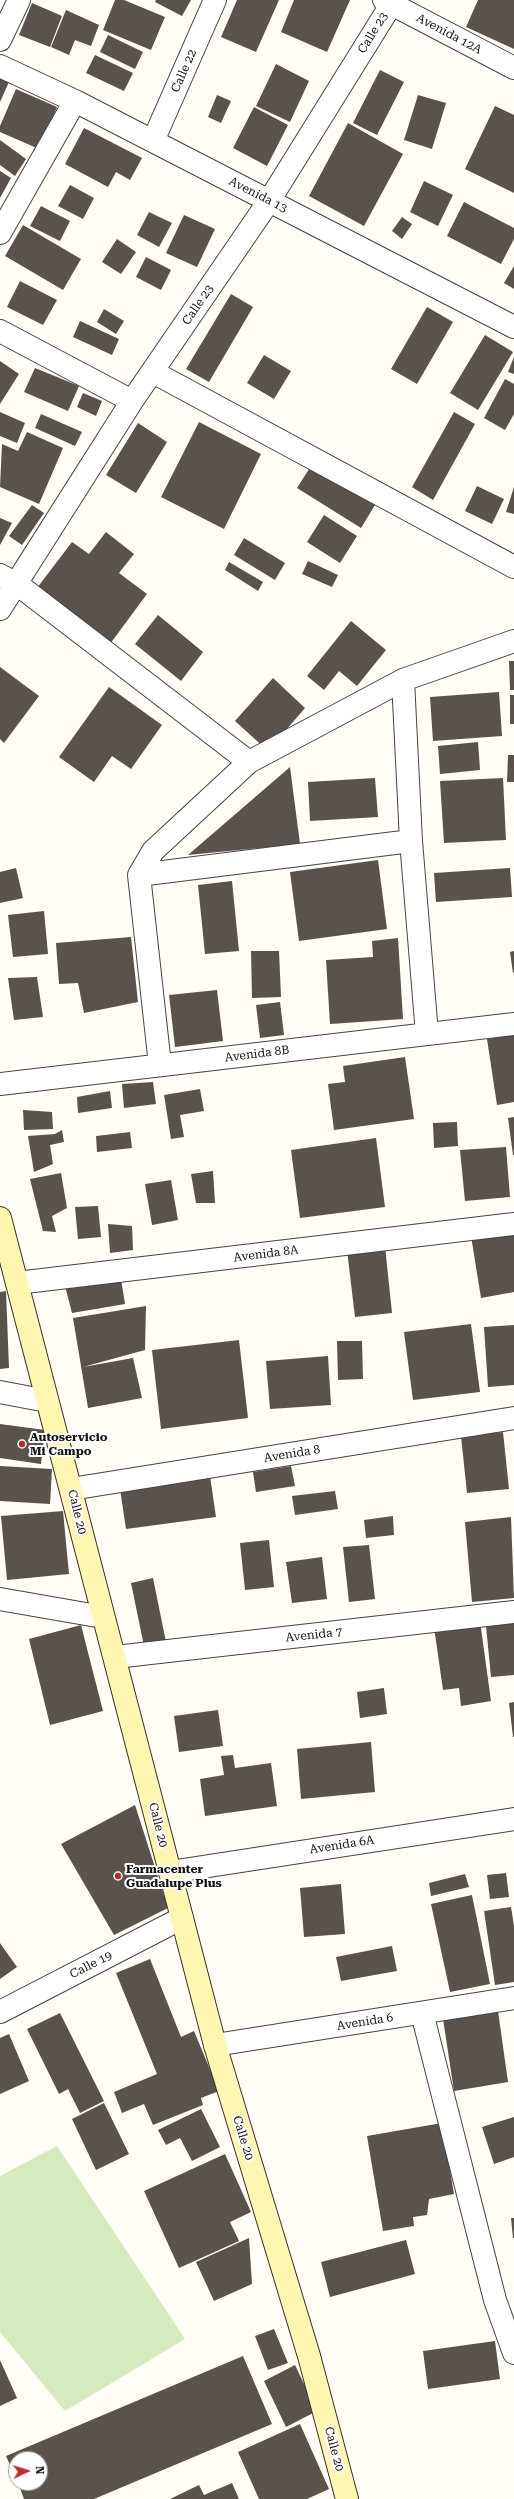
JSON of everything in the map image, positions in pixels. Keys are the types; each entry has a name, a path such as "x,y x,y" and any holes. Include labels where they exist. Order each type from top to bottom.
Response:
{"street":[{"path":"0,40 19,0"},
{"name":"Calle 22","path":"153,141 215,0"},
{"name":"Avenida 12A","path":"390,1 514,68"},
{"name":"Calle 23","path":"0,609 8,579 153,372 269,201 390,1"},
{"name":"Avenida 13","path":"0,66 75,101 514,327"},
{"path":"0,233 75,101"},
{"path":"0,330 132,401"},
{"path":"153,372 514,567"},
{"path":"8,579 249,762"},
{"path":"160,1065 139,875 153,851 249,762 403,680 514,641"},
{"path":"403,680 411,841 427,1034"},
{"path":"139,875 411,841"},
{"name":"Avenida 8B","path":"0,1084 514,1024"},
{"name":"Calle 20","path":"0,1218 215,2044 309,2356 347,2499"},
{"name":"Avenida 8A","path":"17,1283 514,1224"},
{"path":"0,1392 47,1401"},
{"name":"Avenida 8","path":"71,1490 514,1418"},
{"path":"0,1599 103,1617"},
{"name":"Avenida 7","path":"115,1657 514,1612"},
{"name":"Avenida 6A","path":"170,1872 514,1819"},
{"name":"Calle 19","path":"0,2012 182,1918"},
{"name":"Avenida 6","path":"215,2044 514,1998"},
{"path":"422,2013 495,2300 514,2353"}],"green space":[{"path":"57,2146 185,2339 65,2411 0,2332 0,2176"}],"building":[{"path":"115,0 124,0 165,17 151,50 103,30"},
{"path":"156,0 191,0 182,16 155,2"},
{"path":"237,0 279,0 256,52 221,37"},
{"path":"294,0 350,0 327,52 281,32"},
{"path":"478,0 514,0 514,49 466,27"},
{"path":"32,3 62,16 50,47 19,35"},
{"path":"66,10 99,25 91,46 75,40 69,55 51,47"},
{"path":"108,35 143,52 135,69 100,52"},
{"path":"95,55 133,73 124,91 86,73"},
{"path":"276,64 309,81 290,122 256,106"},
{"path":"380,70 404,82 377,135 353,123"},
{"path":"0,77 9,82 0,102"},
{"path":"16,89 57,107 39,149 0,132 0,126"},
{"path":"217,95 231,101 221,123 208,117"},
{"path":"418,95 446,103 432,149 404,140"},
{"path":"495,106 514,115 514,193 465,169"},
{"path":"254,107 288,125 267,166 233,148"},
{"path":"348,123 403,154 364,226 309,196"},
{"path":"84,128 142,158 130,180 116,172 108,187 65,164"},
{"path":"0,140 26,159 15,176 0,165"},
{"path":"0,171 11,178 0,198"},
{"path":"424,181 453,195 438,226 410,212"},
{"path":"70,185 94,198 83,219 58,206"},
{"path":"464,202 514,228 514,239 501,264 447,236"},
{"path":"41,206 70,221 60,241 30,226"},
{"path":"149,212 172,223 159,247 137,235"},
{"path":"184,215 215,229 197,267 166,253"},
{"path":"402,217 412,224 402,239 392,231"},
{"path":"23,225 81,259 63,290 5,256"},
{"path":"117,239 136,252 121,274 102,262"},
{"path":"146,257 171,270 161,290 136,277"},
{"path":"514,266 514,289 504,283"},
{"path":"20,281 57,300 43,325 7,307"},
{"path":"231,294 253,307 209,382 186,369"},
{"path":"427,307 453,322 417,384 391,369"},
{"path":"104,309 124,321 116,334 97,322"},
{"path":"80,321 119,339 112,355 73,337"},
{"path":"485,335 513,352 478,410 450,393"},
{"path":"264,355 291,371 274,399 247,383"},
{"path":"514,357 514,374 508,372"},
{"path":"0,361 19,374 0,404"},
{"path":"35,368 79,386 68,411 24,392"},
{"path":"505,379 514,384 514,414 505,430 484,418"},
{"path":"83,393 102,401 96,416 77,407"},
{"path":"0,412 25,423 17,443 0,436"},
{"path":"454,412 475,424 433,500 412,487"},
{"path":"41,414 82,432 75,446 35,428"},
{"path":"199,422 261,454 224,529 161,497"},
{"path":"138,423 167,442 136,493 106,475"},
{"path":"27,432 63,448 39,504 0,487 2,444 18,451"},
{"path":"311,466 375,505 361,528 297,488"},
{"path":"477,486 504,499 492,524 465,511"},
{"path":"514,487 514,514 506,512"},
{"path":"32,505 44,513 22,545 9,536"},
{"path":"324,515 357,536 340,563 307,542"},
{"path":"0,518 12,523 0,545"},
{"path":"106,532 134,554 119,573 147,594 110,644 37,588 72,542 89,554"},
{"path":"244,538 285,563 275,580 234,555"},
{"path":"308,561 338,575 332,587 302,574"},
{"path":"229,562 263,582 258,591 225,570"},
{"path":"158,615 203,652 181,681 135,644"},
{"path":"351,621 386,650 357,686 339,671 324,690 307,676"},
{"path":"509,661 514,661 514,690 510,690"},
{"path":"0,667 39,696 4,743 0,739"},
{"path":"273,678 305,708 268,751 235,721"},
{"path":"109,687 162,725 131,769 112,756 94,782 59,757"},
{"path":"499,692 502,736 433,741 430,697"},
{"path":"510,695 514,695 514,724 510,724"},
{"path":"478,742 480,770 440,774 438,746"},
{"path":"508,755 514,755 514,782 507,782"},
{"path":"290,767 300,844 188,855"},
{"path":"375,778 378,817 310,821 308,782"},
{"path":"503,778 506,840 444,843 440,781"},
{"path":"378,860 387,929 299,941 290,872"},
{"path":"16,868 23,898 0,903 0,872"},
{"path":"510,868 512,897 436,902 434,873"},
{"path":"232,881 239,951 205,954 198,885"},
{"path":"44,911 48,954 13,957 8,915"},
{"path":"131,937 138,1002 84,1013 78,983 59,984 56,943"},
{"path":"398,938 403,1019 330,1024 326,960 373,957 372,941"},
{"path":"251,951 279,951 281,997 252,998"},
{"path":"514,951 514,972 513,973 510,952"},
{"path":"37,977 43,1017 14,1020 8,978"},
{"path":"217,990 223,1041 175,1047 169,995"},
{"path":"280,1002 284,1035 260,1038 256,1005"},
{"path":"514,1035 514,1102 497,1105 487,1039"},
{"path":"405,1057 414,1119 334,1130 328,1084 345,1082 343,1066"},
{"path":"153,1082 156,1104 124,1108 122,1084"},
{"path":"200,1089 204,1111 180,1115 184,1137 171,1139 164,1095"},
{"path":"110,1091 112,1108 78,1113 77,1097"},
{"path":"23,1110 52,1112 53,1129 24,1130"},
{"path":"514,1117 514,1155 513,1155 508,1118"},
{"path":"457,1122 458,1146 434,1148 433,1123"},
{"path":"62,1130 64,1142 50,1145 53,1164 34,1172 28,1136 55,1134"},
{"path":"130,1132 132,1148 97,1152 96,1136"},
{"path":"376,1138 385,1207 300,1218 291,1150"},
{"path":"506,1147 510,1197 465,1201 460,1150"},
{"path":"213,1171 215,1203 196,1203 191,1174"},
{"path":"61,1173 67,1208 52,1216 56,1232 43,1231 30,1179"},
{"path":"171,1180 178,1220 152,1225 145,1184"},
{"path":"98,1206 101,1237 78,1239 75,1207"},
{"path":"108,1224 132,1226 133,1250 110,1253"},
{"path":"514,1229 514,1292 481,1298 471,1236"},
{"path":"385,1246 392,1313 355,1317 347,1250"},
{"path":"121,1279 125,1304 72,1313 65,1286"},
{"path":"6,1291 9,1368 0,1369 0,1292"},
{"path":"146,1306 145,1350 83,1367 133,1358 142,1398 88,1408 73,1318"},
{"path":"471,1324 480,1392 413,1400 404,1332"},
{"path":"514,1325 514,1385 488,1387 484,1327"},
{"path":"239,1340 248,1418 161,1429 152,1350"},
{"path":"337,1341 362,1341 363,1379 338,1380"},
{"path":"328,1356 331,1405 270,1409 266,1361"},
{"name":"Autoservicio Mi Campo","path":"0,1424 45,1430 41,1464 0,1458"},
{"path":"503,1432 509,1489 467,1493 461,1436"},
{"path":"0,1466 52,1469 50,1504 0,1501"},
{"path":"291,1466 295,1486 256,1492 253,1472"},
{"path":"210,1476 216,1517 126,1529 120,1489"},
{"path":"335,1491 338,1509 295,1515 292,1496"},
{"path":"63,1511 69,1574 7,1580 1,1516"},
{"path":"393,1516 394,1535 366,1538 364,1520"},
{"path":"511,1517 514,1598 472,1602 465,1522"},
{"path":"269,1540 274,1587 245,1590 240,1543"},
{"path":"369,1545 375,1599 349,1602 343,1547"},
{"path":"322,1557 327,1599 292,1603 286,1562"},
{"path":"153,1578 166,1642 144,1646 131,1583"},
{"path":"480,1621 491,1701 461,1706 459,1688 443,1690 434,1627"},
{"path":"514,1622 514,1675 491,1677 486,1626"},
{"path":"81,1625 103,1711 50,1725 29,1639"},
{"path":"384,1688 387,1714 360,1718 357,1692"},
{"path":"514,1702 514,1737 513,1737 509,1703"},
{"path":"218,1710 223,1746 179,1752 174,1716"},
{"path":"371,1742 375,1792 301,1799 297,1749"},
{"path":"233,1755 235,1768 271,1763 277,1806 205,1816 200,1779 224,1775 221,1756"},
{"name":"Farmacenter Guadalupe Plus","path":"135,1805 168,1908 114,1935 61,1844"},
{"path":"506,1873 509,1897 490,1899 487,1875"},
{"path":"465,1874 469,1887 431,1896 429,1883"},
{"path":"341,1884 345,1934 304,1937 300,1888"},
{"path":"472,1895 490,1984 450,1992 431,1904"},
{"path":"511,1907 514,1926 514,1982 495,1985 484,1911"},
{"path":"0,1943 17,1967 0,1979"},
{"path":"392,1946 397,1971 341,1981 336,1957"},
{"path":"150,1959 181,2037 194,2031 219,2091 201,2098 203,2105 153,2125 144,2104 122,2113 114,2092 157,2074 116,1973"},
{"path":"498,2011 508,2082 454,2091 443,2019"},
{"path":"60,2013 104,2101 80,2113 68,2089 59,2094 27,2029"},
{"path":"9,2034 29,2081 0,2094 0,2038"},
{"path":"104,2103 129,2154 96,2170 72,2119"},
{"path":"201,2109 220,2147 192,2161 180,2138 166,2145 158,2130"},
{"path":"514,2117 514,2157 494,2164 482,2127"},
{"path":"442,2123 454,2194 429,2199 427,2215 413,2217 414,2226 383,2231 367,2136"},
{"path":"225,2154 251,2212 230,2222 239,2241 179,2268 144,2191"},
{"path":"511,2218 514,2218 514,2238 513,2238"},
{"path":"249,2238 252,2284 214,2301 196,2262"},
{"path":"406,2240 415,2274 330,2297 321,2262"},
{"path":"274,2329 288,2363 268,2370 255,2336"},
{"path":"495,2341 500,2379 428,2389 423,2351"},
{"path":"243,2356 272,2424 94,2499 24,2499 21,2491 48,2491 48,2451 18,2451"},
{"path":"0,2360 17,2398 0,2406"},
{"path":"295,2365 317,2411 286,2427 264,2381"},
{"path":"300,2424 329,2489 307,2499 259,2499 238,2452"},
{"path":"232,2483 239,2499 170,2499 199,2485 204,2495"}],"place":[{"name":"Autoservicio Mi Campo","path":"22,1444"},
{"name":"Farmacenter Guadalupe Plus","path":"118,1876"}]}
